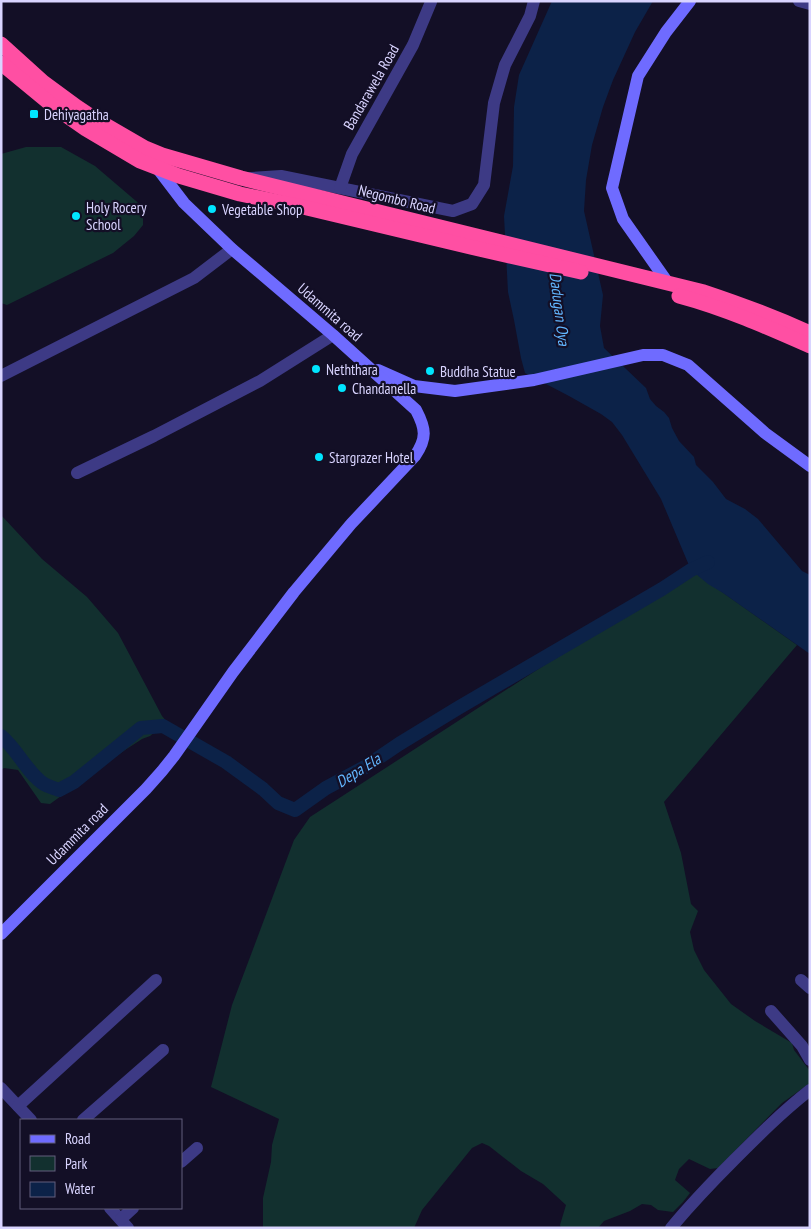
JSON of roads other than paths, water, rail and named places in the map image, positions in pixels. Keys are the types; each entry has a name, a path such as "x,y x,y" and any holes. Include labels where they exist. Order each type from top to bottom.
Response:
{"highway":[{"name":"Negombo Road","path":"1,44 61,96 95,119 145,148 162,155 241,178 481,243"},
{"name":"Negombo Road","path":"3,66 68,118 140,161 179,176 240,194 481,243 630,278 755,322 810,346"},
{"name":"Negombo Road","path":"630,278 668,283 704,292 787,322 810,333"}],"street":[{"path":"241,178 280,176 453,211 472,204 484,185 494,103 505,65 530,16 534,1"},
{"path":"668,283 623,219 612,188 638,76 666,32 690,1"},
{"path":"799,1 810,4"},
{"name":"Bandarawela Road","path":"340,188 352,154 413,45 431,2"},
{"name":"Udammita road","path":"1,934 146,789 174,756 200,717 294,592 351,524 415,456 421,447 425,434 416,410 333,335 232,249 184,203 157,168 145,148"},
{"path":"1,376 194,278 232,249"},
{"path":"77,473 154,436 260,381 333,335"},
{"path":"366,365 414,386 455,391 534,380 643,355 663,355 688,365 765,433 810,466"},
{"path":"18,1106 156,980"},
{"path":"771,1011 802,1046 810,1060"},
{"path":"83,1119 163,1050"},
{"path":"1,1088 30,1119"},
{"path":"671,1228 692,1202 751,1142 788,1107 810,1090"},
{"path":"182,1161 197,1148"},
{"path":"111,1209 125,1223 132,1209"}],"water":[{"name":"Dadugan Oya","path":"552,1 653,1 635,32 613,80 592,145 586,180 584,211 603,295 600,326 604,348 646,388 650,399 669,418 679,441 694,457 696,465 726,499 745,509 758,519 802,571 810,575 810,654 708,584 691,570 661,499 612,422 601,414 525,373 508,292 504,216 513,166 514,107 519,75"}],"waterway":[{"name":"Depa Ela","path":"1,736 38,780 59,790 74,782 141,728 163,726 226,762 263,789 278,803 295,810 326,788 365,767 458,708 662,589 691,570 708,562"}],"place":[{"name":"Dehiyagatha","path":"34,114"},
{"name":"Vegetable Shop","path":"212,209"},
{"name":"Holy Rocery School","path":"76,216"},
{"name":"Neththara","path":"316,369"},
{"name":"Buddha Statue","path":"430,371"},
{"name":"Chandanella","path":"342,388"},
{"name":"Stargrazer Hotel","path":"319,457"}]}
